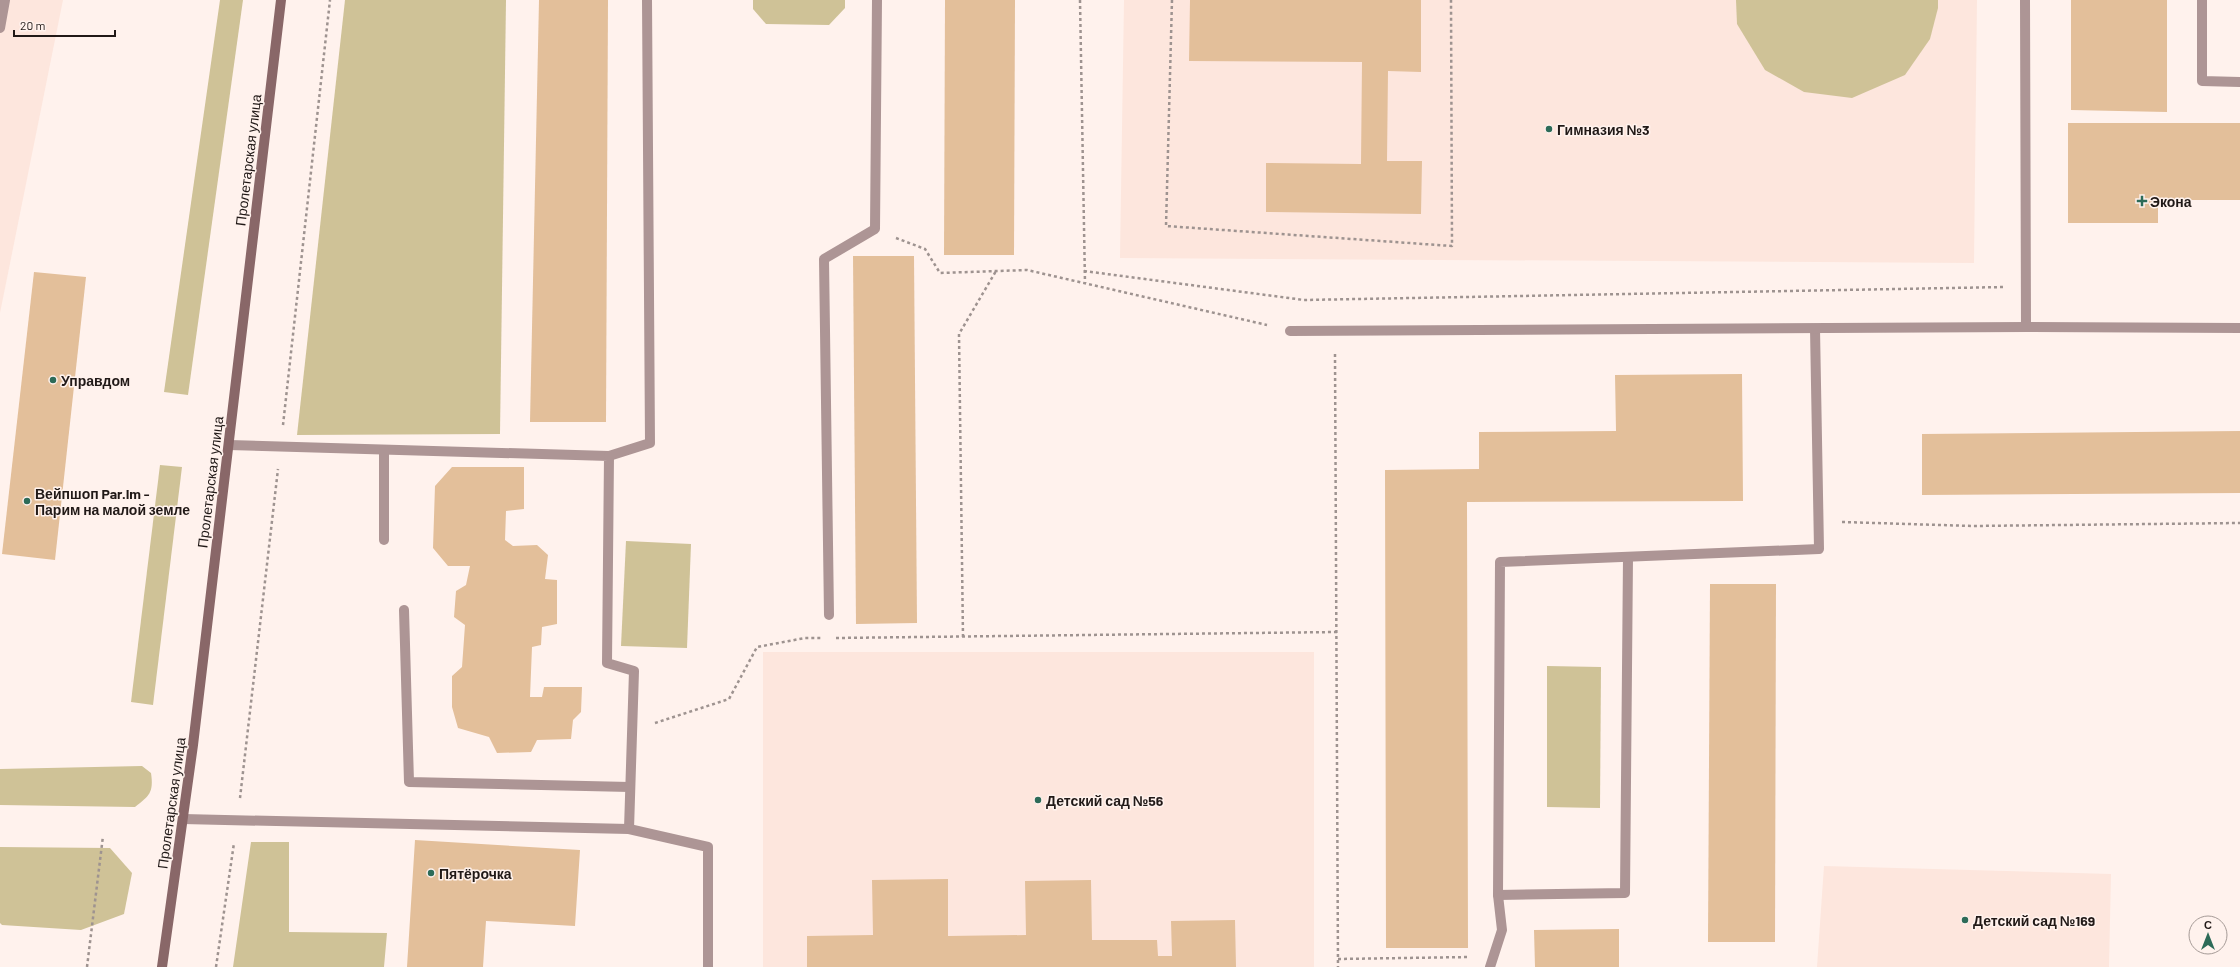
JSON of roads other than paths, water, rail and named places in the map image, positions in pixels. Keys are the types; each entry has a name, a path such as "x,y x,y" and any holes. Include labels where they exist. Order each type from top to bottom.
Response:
{"main road":[{"name":"Пролетарская улица","path":"162,967 183,819 229,445 281,0"}],"street":[{"path":"0,28 5,0"},
{"path":"229,445 609,456 650,443 647,0"},
{"path":"829,615 824,259 875,229 877,0"},
{"path":"2025,0 2026,327"},
{"path":"2202,0 2202,81 2240,82"},
{"path":"1290,331 2026,327 2240,328"},
{"path":"1490,967 1502,930 1498,895 1500,562 1819,549 1814,329"},
{"path":"384,450 384,540"},
{"path":"609,456 607,662 634,672 629,829"},
{"path":"1498,895 1624,893 1628,557"},
{"path":"404,610 409,782 630,788"},
{"path":"183,819 237,819 629,829 708,847 708,967"}],"place":[{"name":"Гимназия №3","path":"1549,129"},
{"name":"Экона","path":"2142,201"},
{"name":"Управдом","path":"53,380"},
{"name":"Вейпшоп Par.Im - Парим на малой земле","path":"27,501"},
{"name":"Детский сад №56","path":"1038,800"},
{"name":"Пятёрочка","path":"431,873"},
{"name":"Детский сад №169","path":"1965,920"}]}
